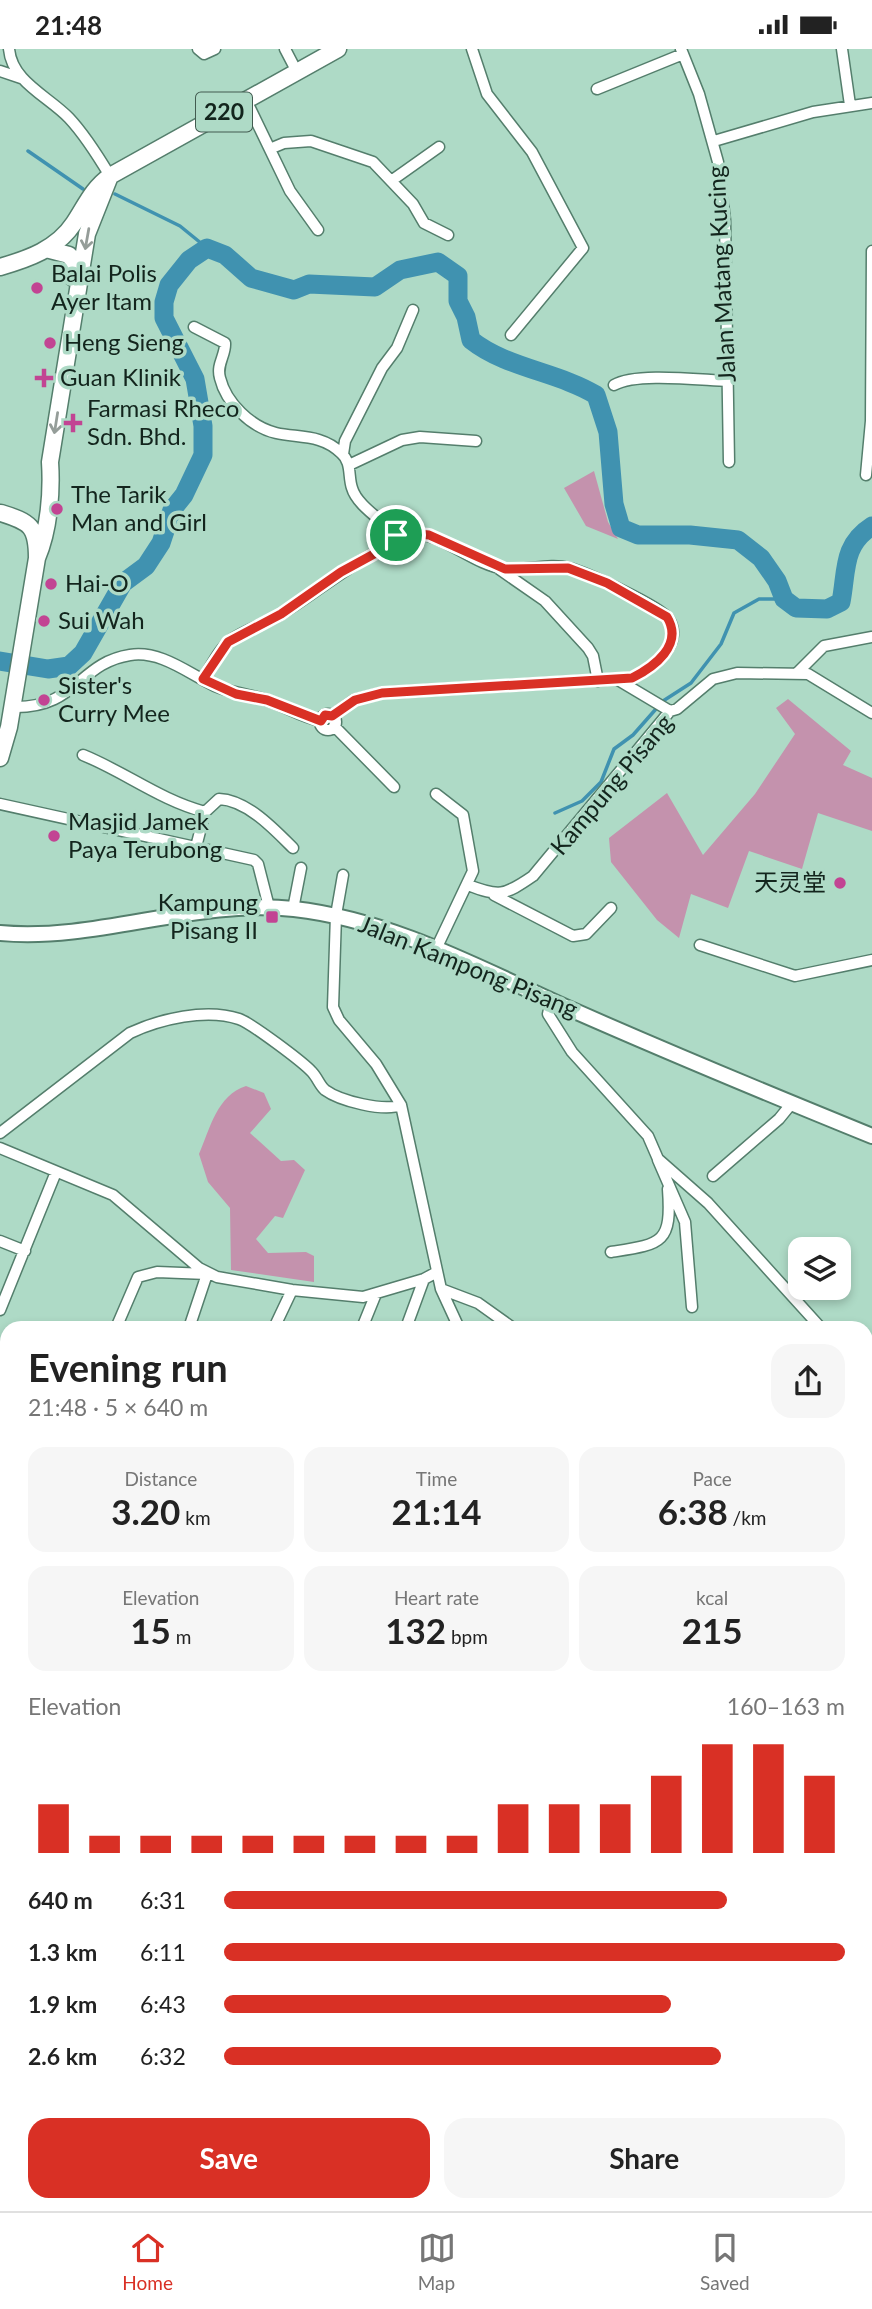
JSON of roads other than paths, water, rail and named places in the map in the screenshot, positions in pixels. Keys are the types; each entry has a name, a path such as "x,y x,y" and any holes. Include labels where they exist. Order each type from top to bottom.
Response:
{"main road":[{"name":"220","path":"110,176 338,49"},
{"path":"0,267 46,249 71,226 90,194 110,176"},
{"path":"73,307 79,297 92,216 110,176"},
{"path":"0,757 12,707 48,504 50,462 73,307 71,296 74,262 61,250 46,249"},
{"path":"0,513 37,512 50,462"},
{"path":"0,513 26,522 34,532 37,558"},
{"name":"Jalan Kampong Pisang","path":"0,933 62,935 226,909 269,907 336,915 379,926 436,949 792,1104 872,1136"},
{"path":"825,1117 837,1131 872,1146"}],"street":[{"path":"9,49 11,62 21,78 68,117 110,176"},
{"path":"198,49 204,54 215,49"},
{"path":"285,49 297,72"},
{"path":"471,49 487,94 532,152 583,248 511,335"},
{"path":"842,49 850,105"},
{"path":"597,89 682,52"},
{"name":"Jalan Matang Kucing","path":"682,52 714,141 725,220 729,462"},
{"path":"0,71 21,78"},
{"path":"246,100 272,148 290,191 318,230"},
{"path":"714,141 850,105 872,103"},
{"path":"272,148 292,141 331,145 357,158 373,162 413,204 424,223 448,235"},
{"path":"391,181 439,147"},
{"path":"866,475 871,420 872,251"},
{"path":"343,454 345,441 382,369 397,348 413,310"},
{"path":"194,327 225,343 218,365 219,376 240,412 264,429 287,435 305,435 343,454 349,465 355,496 396,535"},
{"path":"614,385 620,381 652,379 727,381"},
{"path":"349,465 402,440 420,437 476,441"},
{"path":"12,707 43,706 70,692 90,672 120,657 135,654 169,661 203,679 236,694 267,700 321,721 327,729 355,700 382,693 618,680 645,672 665,654 672,633 667,617 607,583 568,568 505,569 429,535 396,535 374,554 341,572 281,614 228,642 203,679"},
{"path":"493,564 545,601 588,648 598,681"},
{"path":"798,672 824,646 872,636"},
{"name":"Kampung Pisang","path":"493,895 516,888 546,864 662,708 723,675 798,672 815,677 872,713"},
{"path":"618,680 662,708"},
{"path":"333,721 394,787"},
{"path":"83,755 117,769 148,790 205,812"},
{"path":"436,794 455,807 466,821 466,849 473,864 468,885 436,949"},
{"path":"196,847 205,812 216,801 224,799 251,812 293,848"},
{"path":"0,804 254,860 258,864 269,907"},
{"path":"293,909 301,868"},
{"path":"343,875 336,915 334,1007 339,1020 376,1064 401,1105 441,1289 456,1321"},
{"path":"468,885 573,936 586,934 611,908"},
{"path":"700,945 795,976 872,960"},
{"path":"551,1000 548,1014 572,1052 648,1136 668,1189 670,1223 664,1236 650,1244 611,1252"},
{"path":"0,1133 130,1033 154,1021 218,1015 242,1020 312,1071 325,1090 377,1108 390,1110 401,1105"},
{"path":"713,1176 779,1119 792,1104"},
{"path":"0,1148 113,1195 207,1274"},
{"path":"658,1159 708,1203 815,1321"},
{"path":"0,1310 56,1172"},
{"path":"668,1189 680,1204 685,1222 692,1307"},
{"path":"0,1241 25,1251"},
{"path":"119,1321 138,1277 157,1272 207,1274 292,1290 375,1296 437,1272"},
{"path":"190,1321 207,1274"},
{"path":"409,1321 424,1279"},
{"path":"441,1289 478,1303 503,1321"},
{"path":"277,1321 292,1290"},
{"path":"365,1321 375,1296"}],"waterway":[{"path":"28,151 83,189"},
{"path":"115,194 180,226 207,248"},
{"path":"0,661 48,669 69,666 83,653 123,583 146,566 161,543 172,510 184,495 203,455 203,426 195,379 164,318 164,302 169,285 189,260 207,248 225,255 251,278 294,290 309,284 375,287 400,270 438,262 458,276 458,301 466,317 471,340 500,357 596,395 608,432 614,504 621,528 638,535 690,535 738,540 761,558 777,581 784,599 796,608 827,609 841,602 851,550 862,533 872,526"},
{"path":"555,813 582,801 601,782 614,749 633,735 663,701 691,683 721,644 734,613 759,599 784,599"}],"place":[{"name":"Balai Polis Ayer Itam","path":"37,288"},
{"name":"Heng Sieng","path":"50,343"},
{"name":"Guan Klinik","path":"44,378"},
{"name":"Farmasi Rheco Sdn. Bhd.","path":"73,423"},
{"name":"The Tarik Man and Girl","path":"57,509"},
{"name":"Hai-O","path":"51,584"},
{"name":"Sui Wah","path":"44,621"},
{"name":"Sister's Curry Mee","path":"44,700"},
{"name":"Masjid Jamek Paya Terubong","path":"54,836"},
{"name":"天灵堂","path":"840,883"},
{"name":"Kampung Pisang II","path":"272,917"}]}
